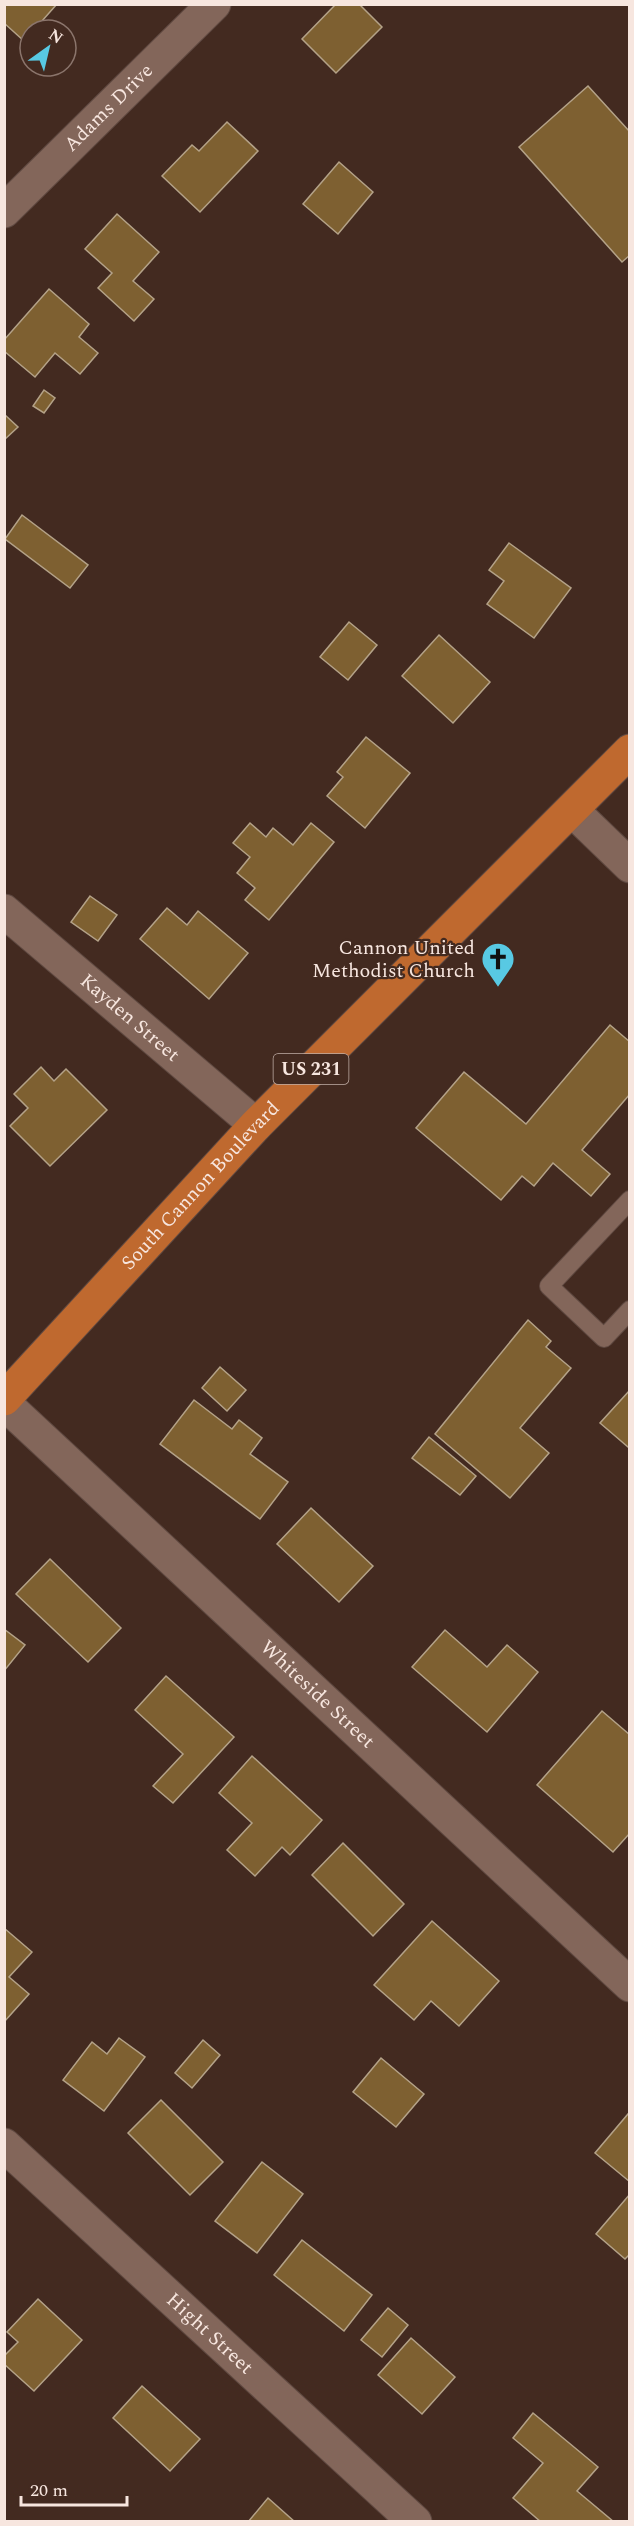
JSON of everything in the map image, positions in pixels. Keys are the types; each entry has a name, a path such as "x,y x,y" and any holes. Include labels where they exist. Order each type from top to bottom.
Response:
{"highway":[{"name":"South Cannon Boulevard","path":"4,1401 256,1125 630,751"}],"street":[{"name":"Adams Drive","path":"4,211 214,4"},
{"path":"572,810 630,866"},
{"name":"Kayden Street","path":"4,911 256,1125"},
{"name":"Whiteside Street","path":"4,1401 630,1985"},
{"name":"Hight Street","path":"4,2145 415,2522"}],"lane":[{"path":"630,1200 549,1286 604,1338 630,1310"}],"building":[{"path":"4,4 57,4 45,18 18,18 18,36 4,23"},
{"path":"336,4 359,4 382,27 336,73 302,39"},
{"path":"588,86 630,132 630,255 622,262 519,147"},
{"path":"227,122 258,151 200,212 162,176 192,145 199,151"},
{"path":"339,162 373,192 338,234 303,204"},
{"path":"117,214 159,252 133,281 154,299 134,321 98,288 112,273 85,249"},
{"path":"49,289 89,324 79,337 98,353 80,374 55,353 35,377 4,351 4,340"},
{"path":"44,390 55,398 44,413 33,406"},
{"path":"4,414 18,427 4,440"},
{"path":"22,515 88,565 70,588 5,539"},
{"path":"509,543 571,588 534,638 487,604 504,581 489,570"},
{"path":"349,622 377,645 348,680 320,657"},
{"path":"439,635 490,682 453,723 402,676"},
{"path":"366,737 410,773 365,828 327,796 343,777 337,772"},
{"path":"250,823 266,837 273,828 293,845 311,823 334,842 269,920 245,900 255,888 237,873 250,857 233,843"},
{"path":"90,896 117,915 98,941 71,922"},
{"path":"167,908 187,925 198,911 248,953 209,999 140,939"},
{"path":"610,1025 630,1042 630,1094 582,1150 610,1174 591,1196 553,1163 534,1186 522,1176 501,1200 416,1128 464,1072 526,1124"},
{"path":"41,1067 54,1081 66,1069 107,1110 50,1166 10,1126 28,1108 14,1094"},
{"path":"528,1320 551,1341 546,1347 571,1368 520,1428 549,1453 510,1498 435,1434"},
{"path":"220,1367 246,1390 227,1411 202,1388"},
{"path":"630,1390 630,1445 628,1447 600,1423"},
{"path":"194,1400 232,1429 239,1420 262,1438 250,1454 288,1482 260,1519 160,1444"},
{"path":"429,1437 476,1476 460,1495 412,1458"},
{"path":"311,1508 373,1566 339,1602 277,1544"},
{"path":"50,1559 121,1628 88,1662 16,1594"},
{"path":"4,1629 25,1645 4,1671"},
{"path":"445,1630 487,1667 507,1645 538,1672 487,1732 412,1667"},
{"path":"166,1676 234,1737 173,1803 153,1786 183,1754 135,1710"},
{"path":"602,1711 630,1735 630,1833 613,1852 537,1785"},
{"path":"252,1756 322,1820 290,1855 282,1847 255,1876 227,1850 252,1823 219,1793"},
{"path":"343,1843 404,1904 373,1936 312,1875"},
{"path":"432,1921 499,1981 459,2026 431,2001 414,2020 374,1985"},
{"path":"4,1928 32,1952 9,1977 29,1994 4,2022"},
{"path":"119,2038 145,2057 104,2111 63,2080 92,2042 107,2054"},
{"path":"203,2040 220,2055 192,2088 175,2073"},
{"path":"381,2058 424,2094 396,2127 353,2092"},
{"path":"161,2100 223,2162 190,2195 128,2133"},
{"path":"628,2114 630,2115 630,2182 595,2153"},
{"path":"262,2162 303,2194 257,2253 215,2221"},
{"path":"630,2194 630,2254 625,2259 596,2234"},
{"path":"302,2240 372,2295 344,2331 274,2275"},
{"path":"38,2299 82,2340 34,2391 4,2364 4,2356 18,2342 7,2332"},
{"path":"388,2308 408,2325 382,2357 361,2340"},
{"path":"411,2338 455,2377 422,2414 378,2375"},
{"path":"142,2386 200,2439 170,2471 113,2418"},
{"path":"533,2413 598,2467 577,2491 614,2522 541,2522 513,2498 543,2463 513,2438"},
{"path":"268,2498 295,2522 248,2522"}],"place":[{"name":"Cannon United Methodist Church","path":"498,988"}]}
